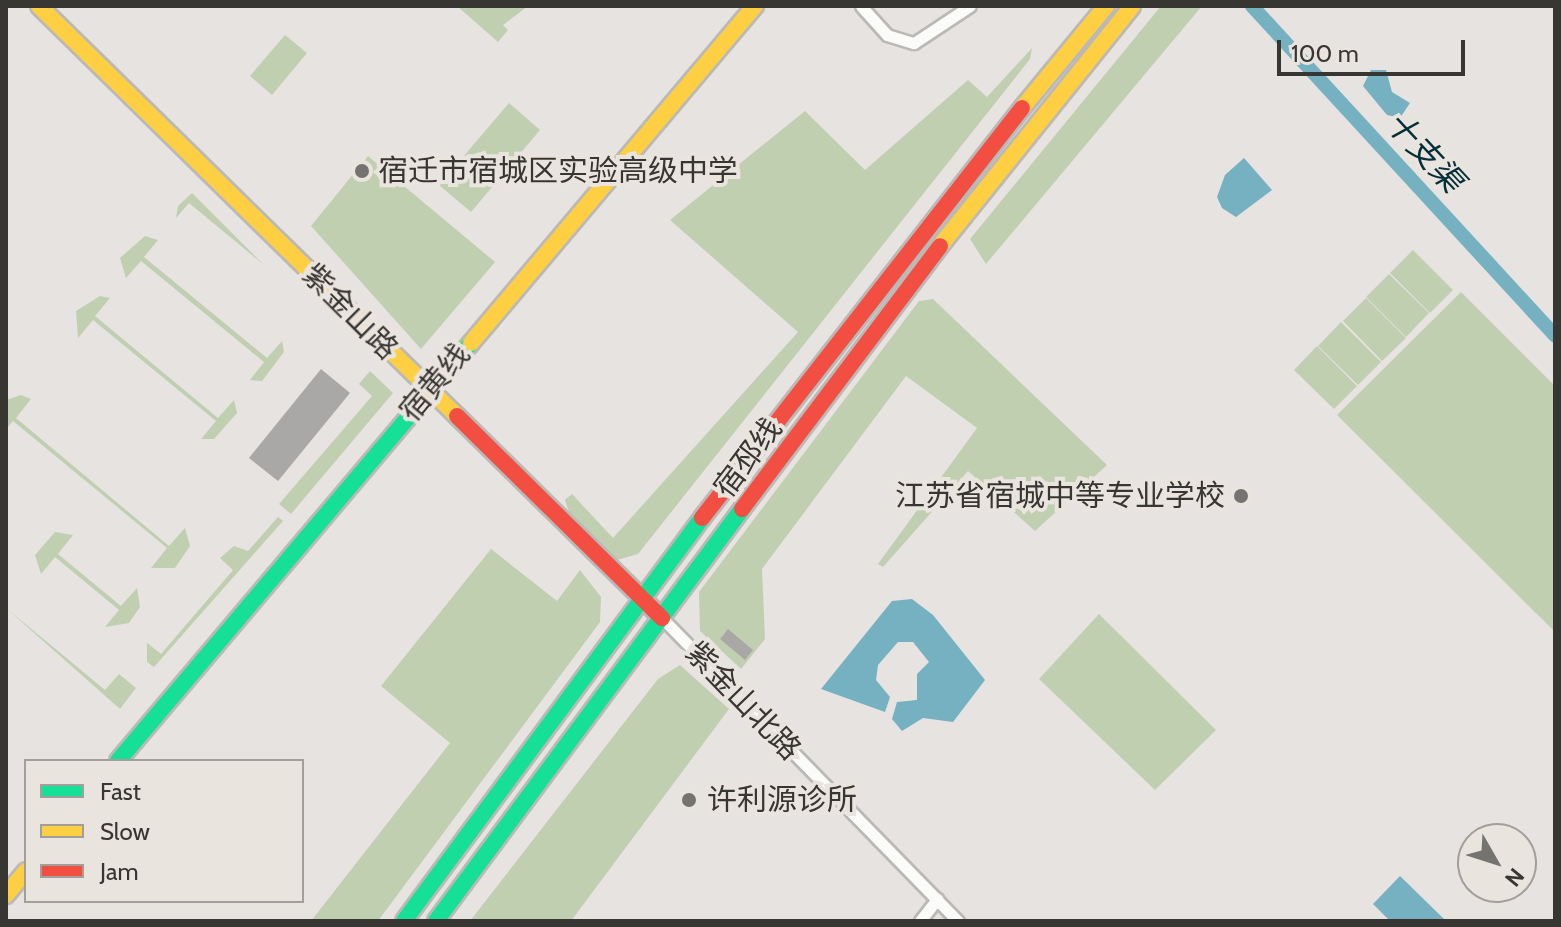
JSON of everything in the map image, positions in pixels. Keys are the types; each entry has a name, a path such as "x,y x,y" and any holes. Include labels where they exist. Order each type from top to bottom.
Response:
{"main road":[{"name":"紫金山路","path":"39,6 662,618"},
{"name":"宿黄线","path":"120,759 755,6"},
{"name":"宿邳线","path":"404,921 928,222 1106,6"},
{"name":"宿邳线","path":"436,921 907,287 1132,6"},
{"path":"6,895 24,873"}],"street":[{"path":"861,6 887,35 914,43 970,6"},
{"name":"紫金山北路","path":"662,618 958,921"},
{"path":"920,921 937,899"}],"green space":[{"path":"457,6 528,6 503,25 508,30 498,42"},
{"path":"1161,6 1202,6 986,264 970,239"},
{"path":"285,35 307,53 272,95 250,76"},
{"path":"1032,48 1030,59 638,554 617,560 571,518 565,500 572,494 613,538 798,332 670,220 805,111 865,170 968,80 987,97"},
{"path":"509,103 540,130 471,212 439,185"},
{"path":"368,156 495,262 421,349 311,226"},
{"path":"192,193 264,265 189,203 176,218 178,206"},
{"path":"145,236 158,240 144,257 267,358 282,341 284,352 262,381 250,380 264,362 141,261 126,278 120,258"},
{"path":"1413,250 1453,290 1430,313 1390,273"},
{"path":"1389,274 1429,313 1406,337 1366,297"},
{"path":"1461,292 1555,386 1555,632 1337,415"},
{"path":"100,296 110,298 95,316 218,418 234,400 237,413 214,439 201,439 216,421 93,320 78,338 76,311"},
{"path":"1366,298 1406,338 1382,361 1343,321"},
{"path":"933,299 1107,465 1035,531 968,471 883,567 878,564 977,428 906,376 762,569 765,639 741,669 700,631 699,592 919,301"},
{"path":"1341,322 1381,362 1358,385 1318,346"},
{"path":"1317,346 1357,386 1334,409 1294,370"},
{"path":"370,371 393,393 291,514 279,504 372,396 359,384"},
{"path":"21,395 31,399 16,418 169,546 185,528 190,546 175,568 151,568 167,548 13,421 6,429 6,400"},
{"path":"278,517 283,521 154,667 147,662 147,643 161,654 233,570 220,558 234,546 248,551"},
{"path":"55,532 73,535 58,554 121,606 137,588 140,607 129,623 105,627 119,610 55,557 41,574 35,555"},
{"path":"491,549 557,601 580,570 601,597 600,622 378,921 311,921 450,743 381,686"},
{"path":"6,608 105,690 119,674 136,688 120,709"},
{"path":"1099,614 1216,730 1155,790 1039,679"},
{"path":"680,665 729,709 571,921 470,921 658,679"}],"water":[{"path":"1371,70 1386,70 1392,92 1410,103 1400,118 1387,115 1363,86"},
{"path":"1244,158 1272,190 1236,217 1222,208 1217,197 1225,175"},
{"path":"912,599 933,615 985,680 953,722 923,718 902,731 892,719 897,702 917,700 917,674 929,662 913,642 898,642 878,665 876,680 890,697 885,712 821,689 892,601"},
{"path":"1400,876 1443,921 1390,921 1373,904"}],"building":[{"path":"321,369 350,393 278,481 249,458"},
{"path":"728,629 753,650 745,660 720,639"}],"waterway":[{"name":"十支渠","path":"1252,6 1555,336"}],"traffic: fast":[{"path":"120,759 471,343"},
{"path":"436,921 742,509"},
{"path":"404,921 702,518"}],"traffic: slow":[{"path":"39,6 457,416"},
{"path":"471,343 755,6"},
{"path":"1022,108 1106,6"},
{"path":"940,246 1132,6"},
{"path":"6,895 24,873"}],"traffic: jam":[{"path":"702,518 1022,108"},
{"path":"742,509 940,246"},
{"path":"457,416 662,618"}],"place":[{"name":"宿迁市宿城区实验高级中学","path":"362,171"},
{"name":"江苏省宿城中等专业学校","path":"1241,496"},
{"name":"许利源诊所","path":"689,800"}]}
